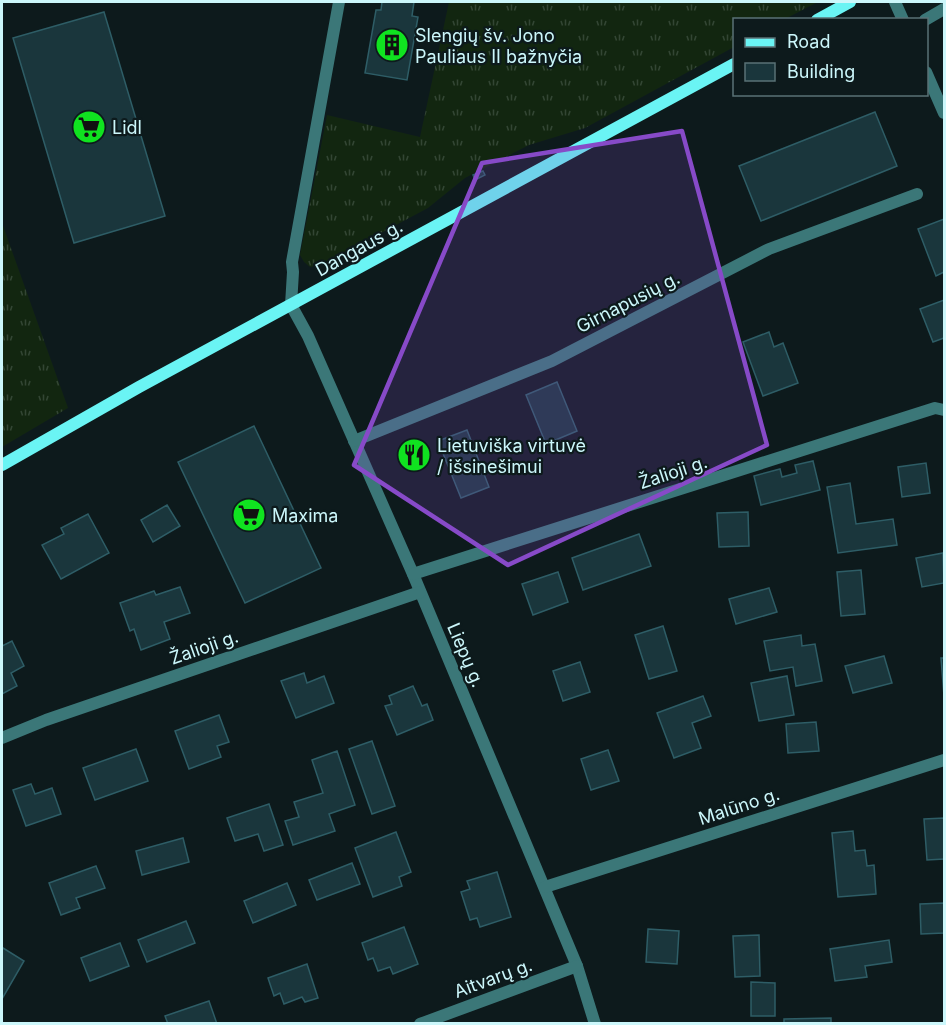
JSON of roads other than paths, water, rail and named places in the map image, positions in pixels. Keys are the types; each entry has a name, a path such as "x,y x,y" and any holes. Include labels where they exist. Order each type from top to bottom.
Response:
{"main road":[{"path":"821,18 850,2"},
{"name":"Dangaus g.","path":"2,465 733,65"}],"street":[{"path":"291,305 293,252 339,2"},
{"path":"895,2 902,18"},
{"path":"928,18 945,9"},
{"path":"928,74 945,113"},
{"name":"Girnapusių g.","path":"354,441 552,361 769,249 917,194"},
{"name":"Liepų g.","path":"291,305 308,336 413,574 545,887 577,966 595,1023"},
{"name":"Žalioji g.","path":"413,574 935,408 945,410"},
{"name":"Žalioji g.","path":"2,738 56,717 420,592"},
{"name":"Malūno g.","path":"545,887 945,760"},
{"name":"Aitvarų g.","path":"420,1023 577,966"}],"place":[{"name":"Slengių šv. Jono Pauliaus II bažnyčia","path":"392,45"},
{"name":"Lidl","path":"89,127"},
{"name":"Lietuviška virtuvė / išsinešimui","path":"414,455"},
{"name":"Maxima","path":"249,515"}]}
